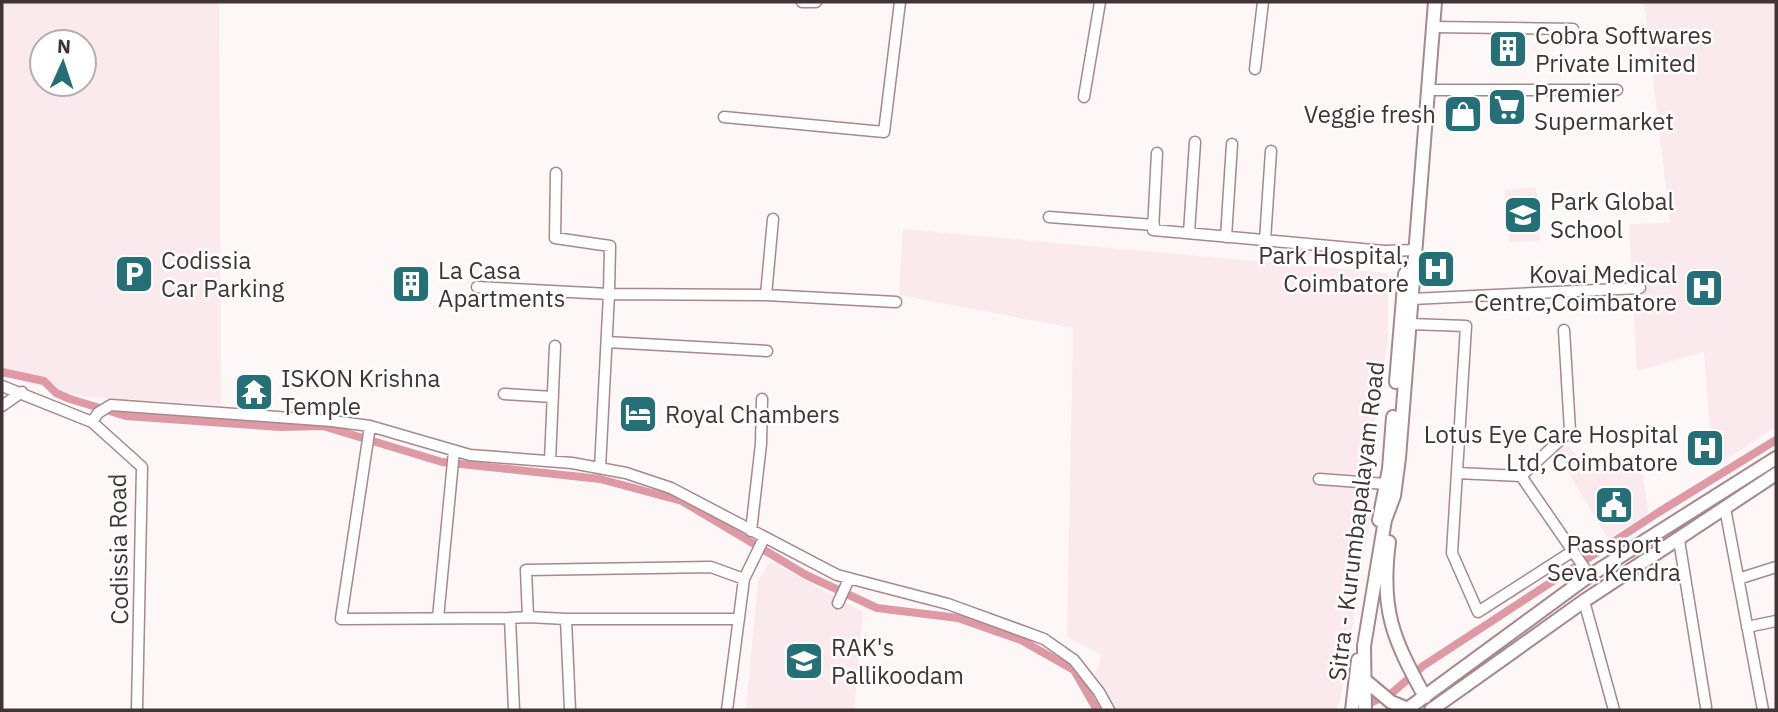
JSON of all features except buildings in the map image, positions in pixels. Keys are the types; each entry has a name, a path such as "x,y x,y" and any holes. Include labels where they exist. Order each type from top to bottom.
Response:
{"main road":[{"name":"Sitra - Kurumbapalayam Road","path":"1365,710 1364,646 1390,491 1410,324 1411,250 1427,2"},
{"name":"Sitra - Kurumbapalayam Road","path":"1353,705 1390,491 1435,2"},
{"path":"1366,684 1407,709 1423,694 1589,576 1776,458"},
{"path":"1432,710 1590,597 1776,474"},
{"path":"1390,491 1387,609 1392,634 1423,694"},
{"path":"1589,576 1590,597"}],"street":[{"path":"802,2 817,2"},
{"path":"724,117 884,132 900,2"},
{"path":"1084,97 1100,2"},
{"path":"1255,69 1263,2"},
{"path":"1433,27 1573,29"},
{"path":"1428,90 1617,90"},
{"path":"1189,233 1195,142"},
{"path":"1226,237 1232,145"},
{"path":"1265,240 1270,151"},
{"path":"1157,153 1153,230 1384,251 1411,250"},
{"path":"556,173 555,238 610,246 600,468"},
{"path":"1049,217 1154,225"},
{"path":"766,295 773,219"},
{"path":"477,287 609,294 766,295 896,302"},
{"path":"1412,299 1640,288"},
{"path":"1410,324 1466,326 1452,553 1478,612 1574,552"},
{"path":"1457,473 1521,476 1570,431 1564,330"},
{"path":"607,342 767,351"},
{"path":"550,461 555,346"},
{"name":"Codissia Road","path":"2,386 22,392 67,414 95,417 142,467 137,710"},
{"path":"2,406 22,392"},
{"path":"504,394 553,397"},
{"path":"751,531 761,444 762,399"},
{"path":"95,417 111,405 332,421 369,429 454,455 550,461 600,468 671,488 847,583 948,604 1044,639 1074,660 1099,692 1109,710"},
{"path":"369,429 341,619 739,618"},
{"path":"438,618 454,455"},
{"path":"1521,476 1589,576"},
{"path":"1319,479 1390,491"},
{"path":"1725,508 1763,710"},
{"path":"727,710 744,579 763,539"},
{"path":"1679,540 1706,707"},
{"path":"528,617 526,570 711,567 744,579"},
{"path":"1738,579 1776,568"},
{"path":"840,600 847,583"},
{"path":"1590,597 1614,710"},
{"path":"510,618 514,710"},
{"path":"566,619 569,710"},
{"path":"1748,627 1776,621"}],"shaded area":[{"path":"2,2 219,2 221,405 85,397 2,376"},
{"name":"Kovai Medical Centre,Coimbatore","path":"1644,2 1776,2 1776,427 1713,468 1704,352 1637,371 1629,224 1670,223"},
{"name":"Park Global School","path":"1536,187 1540,241 1509,242 1505,190"},
{"path":"903,229 1388,273 1388,341 1371,445 1370,519 1340,702 1335,710 1116,710 1095,675 1101,655 1067,637 1073,328 899,295"},
{"path":"1566,443 1578,457 1641,456 1648,513 1608,539 1555,451"},
{"name":"RAK's Pallikoodam","path":"770,561 863,612 854,710 746,710 758,581"}],"waterway":[{"path":"2,372 44,381 56,393 70,399 126,416 280,427 323,426 442,462 600,479 682,501 806,575 877,608 958,618 1021,640 1074,670 1097,710"},
{"path":"1362,707 1392,693 1423,666 1659,512 1776,440"}],"place":[{"name":"Cobra Softwares Private Limited","path":"1508,49"},
{"name":"Premier Supermarket","path":"1507,107"},
{"name":"Veggie fresh","path":"1463,114"},
{"name":"Park Global School","path":"1523,215"},
{"name":"Park Hospital, Coimbatore","path":"1436,269"},
{"name":"Codissia Car Parking","path":"134,274"},
{"name":"La Casa Apartments","path":"411,284"},
{"name":"Kovai Medical Centre,Coimbatore","path":"1704,288"},
{"name":"ISKON Krishna Temple","path":"254,392"},
{"name":"Royal Chambers","path":"638,414"},
{"name":"Lotus Eye Care Hospital Ltd, Coimbatore","path":"1705,448"},
{"name":"Passport Seva Kendra","path":"1614,505"},
{"name":"RAK's Pallikoodam","path":"804,661"}]}
